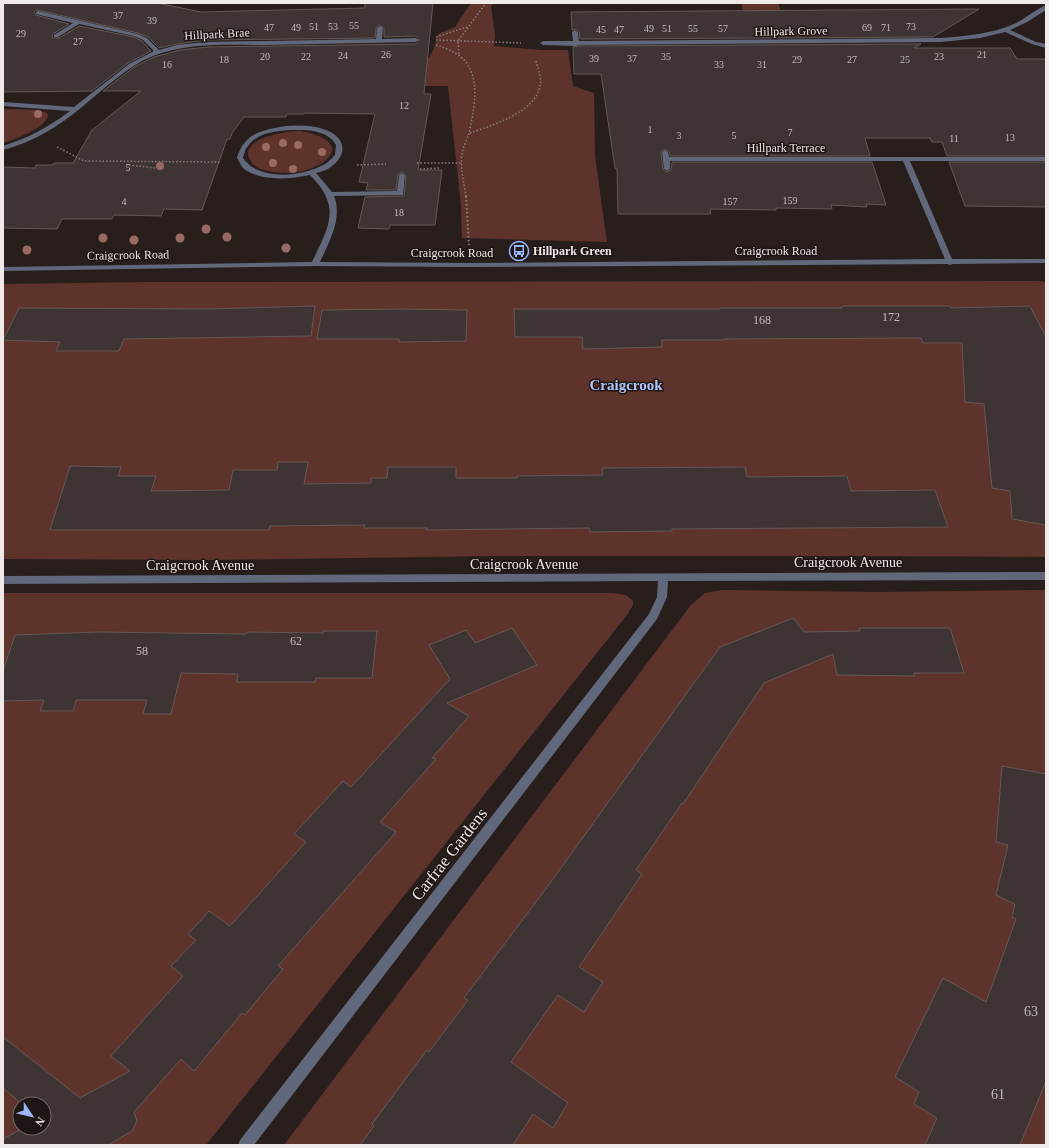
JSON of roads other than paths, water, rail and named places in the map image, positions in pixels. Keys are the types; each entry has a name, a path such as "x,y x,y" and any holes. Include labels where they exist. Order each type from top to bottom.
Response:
{"street":[{"name":"Hillpark Grove","path":"544,43 576,44 941,40 975,37 1006,30 1046,7"},
{"path":"38,13 136,35 145,39 158,52"},
{"path":"56,36 78,22"},
{"path":"379,41 380,28"},
{"path":"1006,30 1034,43 1046,46"},
{"path":"575,32 576,44"},
{"name":"Hillpark Brae","path":"3,148 16,145 36,137 53,127 123,71 158,52 177,47 206,44 416,40"},
{"path":"3,104 76,109"},
{"path":"286,128 312,129 332,136 339,144 340,149 333,162 312,173 295,177 276,177 252,171 243,162 240,155 244,146 261,134 286,128"},
{"name":"Hillpark Terrace","path":"667,169 665,155 906,160 1046,159"},
{"path":"906,160 950,263"},
{"path":"312,173 330,194 335,208 315,264"},
{"path":"330,194 400,193 402,175"},
{"name":"Craigcrook Road","path":"3,269 315,264 469,265 950,263 1046,261"},
{"name":"Craigcrook Avenue","path":"3,580 1046,576"},
{"name":"Carfrae Gardens","path":"245,1145 653,616 662,597 663,577"}],"place":[{"name":"Hillpark Green","path":"519,251"}],"district":[{"name":"Craigcrook","path":"626,385"}]}
